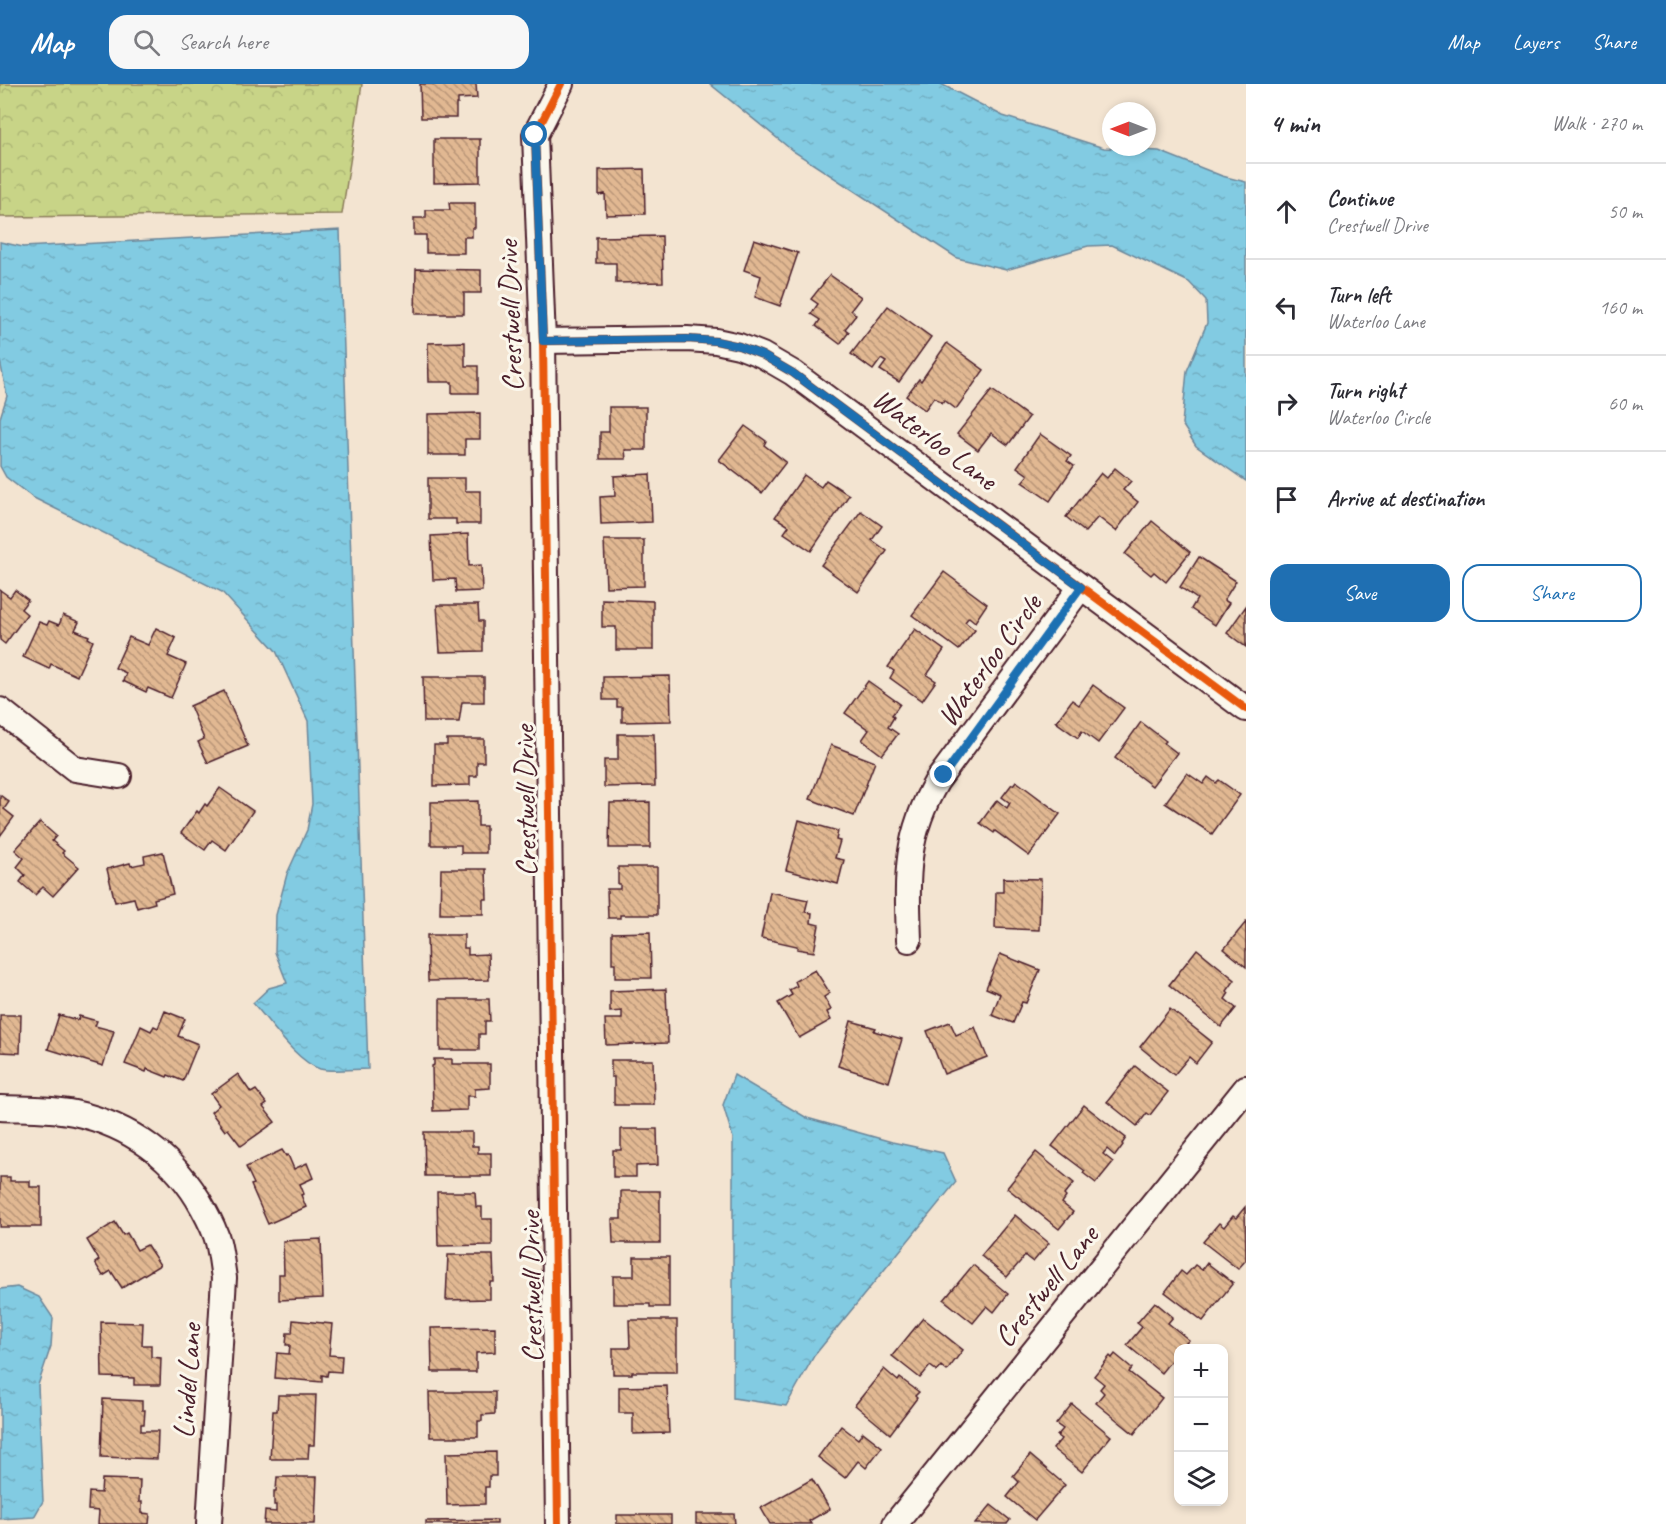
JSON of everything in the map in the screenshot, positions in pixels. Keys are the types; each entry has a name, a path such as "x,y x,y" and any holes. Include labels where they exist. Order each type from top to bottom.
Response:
{"street":[{"name":"Crestwell Drive","path":"558,1524 543,341 535,135 561,84"},
{"name":"Waterloo Lane","path":"543,341 698,339 739,346 762,355 793,373 1246,710"},
{"name":"Waterloo Circle","path":"909,940 908,870 915,828 928,798 1081,587"},
{"path":"0,710 75,769 119,777"},
{"name":"Crestwell Lane","path":"895,1524 1246,1088"},
{"name":"Lindel Lane","path":"0,1108 74,1113 130,1132 159,1152 184,1177 204,1211 218,1242 224,1278 209,1524"}],"green space":[{"path":"0,84 362,84 342,214 0,217"}],"water":[{"path":"710,84 941,84 1003,116 1102,147 1102,156 1156,156 1156,151 1159,151 1222,176 1246,182 1246,481 1196,446 1182,424 1187,371 1207,323 1206,300 1189,282 1112,245 1088,246 1006,270 957,258 793,151"},
{"path":"340,230 368,1069 325,1070 311,1065 293,1050 253,1003 269,988 287,983 275,952 276,915 287,874 307,830 312,804 308,721 276,651 222,592 32,497 6,477 0,466 0,418 7,396 0,361 0,242 23,247"},
{"path":"734,1075 807,1118 892,1142 943,1153 956,1182 814,1356 786,1406 733,1398 733,1138 723,1105"},
{"path":"17,1287 39,1297 53,1318 51,1346 38,1385 43,1501 34,1517 0,1519 0,1289"}],"building":[{"path":"420,84 476,84 477,98 458,99 456,118 421,118"},
{"path":"434,139 480,139 480,182 434,183"},
{"path":"644,169 645,214 606,215 605,194 599,195 599,170"},
{"path":"449,203 475,203 475,228 472,228 472,237 464,237 464,253 426,253 426,235 414,235 414,218 426,218 426,210 450,210"},
{"path":"662,236 663,282 616,283 616,263 596,263 596,237"},
{"path":"754,239 798,253 780,306 755,297 761,276 744,270"},
{"path":"416,269 481,270 481,293 464,293 464,314 415,314"},
{"path":"830,275 861,297 851,310 856,315 845,329 849,332 840,344 816,326 820,320 811,314 818,304 811,299"},
{"path":"888,306 931,337 899,382 880,370 886,362 881,359 873,370 851,354"},
{"path":"465,342 465,366 478,366 478,393 452,393 452,382 429,382 428,343"},
{"path":"947,343 984,370 956,409 944,400 942,403 934,397 925,410 906,396 919,379 921,381"},
{"path":"992,390 1029,417 1008,445 991,433 978,450 957,434"},
{"path":"609,407 646,407 646,450 625,450 626,459 600,459 600,432 609,432"},
{"path":"480,413 480,439 465,439 465,455 428,455 428,414"},
{"path":"745,426 766,441 764,445 786,462 762,493 719,460"},
{"path":"1040,434 1071,456 1067,461 1074,466 1050,501 1022,482 1028,475 1017,467"},
{"path":"1115,468 1131,481 1123,490 1138,502 1116,531 1098,517 1085,532 1066,517 1101,473 1107,478"},
{"path":"650,474 652,522 601,524 600,497 615,496 614,476"},
{"path":"804,475 821,487 826,480 849,495 811,551 784,533 789,526 775,517"},
{"path":"428,478 465,478 465,491 480,491 480,524 456,524 456,519 428,519"},
{"path":"861,511 882,526 872,540 887,551 858,592 821,565"},
{"path":"1152,521 1190,552 1166,582 1154,572 1151,575 1125,554"},
{"path":"468,534 469,566 481,565 482,591 456,592 455,579 433,580 431,536"},
{"path":"604,540 644,540 644,586 606,587"},
{"path":"1199,557 1236,581 1224,600 1229,603 1215,625 1191,609 1197,599 1180,587"},
{"path":"944,572 987,604 975,622 969,617 965,622 975,630 959,650 912,615"},
{"path":"0,590 10,597 15,590 28,600 21,609 27,614 5,644 0,640"},
{"path":"602,599 653,601 653,650 616,650 616,627 602,627"},
{"path":"437,605 478,605 479,621 483,621 483,651 440,652"},
{"path":"1246,606 1246,647 1227,633"},
{"path":"63,615 79,622 75,630 89,636 88,638 93,641 77,676 51,664 49,669 23,657 39,622 47,625 49,621 59,625"},
{"path":"156,628 176,638 168,656 186,664 171,698 148,688 146,692 123,681 126,673 115,668 129,637 148,645"},
{"path":"915,629 944,650 927,675 936,681 922,701 890,678 894,671 888,667"},
{"path":"670,676 671,721 622,722 622,707 617,707 617,700 603,700 603,677"},
{"path":"423,677 484,677 484,702 462,702 459,722 424,722"},
{"path":"868,681 900,704 892,715 894,717 888,727 898,734 882,755 862,740 869,730 845,713"},
{"path":"1093,685 1124,708 1098,743 1082,731 1078,738 1056,722 1072,700 1079,705"},
{"path":"224,691 248,746 208,763 198,742 204,739 190,706"},
{"path":"1141,722 1166,741 1164,743 1177,753 1152,786 1115,758"},
{"path":"618,734 654,734 655,786 604,787 604,760 618,760"},
{"path":"447,739 484,739 484,762 477,762 477,776 470,776 470,785 434,786 434,745 447,745"},
{"path":"831,745 875,762 854,816 810,799"},
{"path":"1187,773 1203,784 1208,777 1216,783 1219,780 1240,795 1212,834 1165,803"},
{"path":"1016,781 1060,814 1029,856 980,823 997,800 1007,808 1010,803 1002,797"},
{"path":"220,788 253,811 226,850 212,840 205,850 181,833 197,811 199,813 205,804 207,806"},
{"path":"0,795 9,802 4,809 14,817 0,836"},
{"path":"478,801 478,826 486,826 486,853 461,853 461,845 431,845 431,802"},
{"path":"650,802 650,848 609,848 610,803"},
{"path":"799,820 838,831 836,840 840,841 835,858 844,860 838,884 786,870"},
{"path":"40,822 56,836 52,841 64,851 62,853 79,867 53,896 43,887 35,895 20,882 25,875 17,867 24,858 15,850"},
{"path":"163,852 173,894 154,899 155,903 137,908 134,898 115,902 107,869 130,863 131,866 145,863 144,856"},
{"path":"618,867 657,867 657,915 620,915 620,918 608,918 607,889 620,889"},
{"path":"441,869 486,869 487,899 483,899 483,914 440,914"},
{"path":"1003,878 1041,879 1039,930 995,928 996,892 1003,892"},
{"path":"770,892 808,900 805,912 812,913 811,923 819,925 814,952 761,938"},
{"path":"1246,922 1246,967 1224,949"},
{"path":"650,932 651,978 615,978 615,963 612,963 612,933"},
{"path":"427,935 464,935 464,948 468,948 468,955 488,954 489,980 428,981"},
{"path":"1197,949 1235,980 1227,991 1229,993 1225,999 1236,1008 1221,1027 1169,985"},
{"path":"1000,954 1040,970 1026,1003 1022,1002 1013,1023 992,1015 1000,994 986,988"},
{"path":"815,970 830,993 824,997 831,1010 827,1012 831,1020 799,1038 778,1003 792,995 789,990 797,986 795,981"},
{"path":"666,989 668,1043 606,1045 605,1019 622,1019 622,1011 610,1012 610,991"},
{"path":"440,999 489,999 490,1021 485,1021 485,1034 479,1034 479,1050 440,1050"},
{"path":"1170,1009 1212,1042 1196,1063 1189,1057 1174,1075 1140,1047"},
{"path":"165,1011 185,1019 178,1036 198,1044 183,1081 125,1064 141,1026 151,1031 154,1026 158,1028"},
{"path":"0,1015 21,1015 20,1053 0,1052"},
{"path":"59,1015 78,1020 79,1016 97,1021 95,1026 114,1031 103,1066 48,1049"},
{"path":"851,1021 902,1039 889,1082 838,1066"},
{"path":"950,1022 956,1035 975,1027 987,1057 944,1074 927,1031"},
{"path":"434,1059 452,1059 452,1064 490,1064 490,1088 475,1089 475,1096 467,1096 467,1110 433,1111 432,1066"},
{"path":"611,1060 653,1060 654,1105 614,1105 614,1077 611,1077"},
{"path":"1135,1066 1168,1092 1150,1115 1147,1113 1137,1126 1107,1102"},
{"path":"238,1074 251,1093 256,1090 267,1104 263,1107 275,1122 241,1146 228,1129 225,1131 211,1112 219,1105 211,1094"},
{"path":"1084,1105 1126,1138 1115,1156 1107,1149 1103,1154 1113,1162 1096,1183 1083,1173 1085,1171 1052,1146"},
{"path":"621,1129 657,1129 658,1165 636,1166 636,1177 613,1177 613,1150 621,1150"},
{"path":"424,1132 472,1132 472,1146 478,1146 478,1153 491,1153 491,1176 425,1176"},
{"path":"282,1150 286,1156 288,1155 294,1169 307,1163 313,1178 300,1184 304,1194 301,1195 306,1207 268,1224 251,1185 254,1184 246,1167"},
{"path":"1036,1152 1074,1183 1064,1195 1066,1197 1062,1203 1073,1212 1059,1229 1007,1188"},
{"path":"0,1177 10,1177 10,1181 30,1181 30,1187 41,1187 41,1227 0,1227"},
{"path":"621,1191 660,1191 660,1243 613,1243 612,1219 621,1219"},
{"path":"437,1192 475,1192 476,1207 482,1207 482,1219 492,1219 492,1245 438,1246"},
{"path":"1245,1207 1246,1260 1238,1269 1203,1242 1219,1223 1224,1227"},
{"path":"1015,1215 1049,1243 1033,1262 1025,1256 1007,1277 981,1256"},
{"path":"115,1222 123,1235 127,1233 137,1250 147,1245 160,1265 122,1288 111,1271 103,1276 95,1263 99,1260 87,1240"},
{"path":"321,1239 323,1298 279,1300 279,1274 284,1274 283,1241"},
{"path":"448,1255 493,1255 494,1282 490,1282 490,1299 446,1300"},
{"path":"634,1257 669,1257 669,1307 650,1307 650,1304 613,1304 613,1276 634,1276"},
{"path":"1207,1263 1233,1283 1203,1321 1165,1292 1181,1271 1186,1275 1195,1265 1202,1270"},
{"path":"973,1265 1008,1294 994,1312 987,1306 973,1323 944,1300"},
{"path":"1155,1302 1173,1317 1168,1323 1189,1340 1185,1344 1174,1344 1174,1357 1161,1373 1127,1345 1142,1327 1137,1323"},
{"path":"923,1318 963,1350 947,1371 941,1366 937,1371 930,1366 920,1378 892,1356"},
{"path":"293,1320 332,1324 329,1355 342,1356 341,1372 328,1371 327,1376 322,1375 322,1382 275,1378 277,1353 289,1354 290,1345 286,1345 287,1333 292,1333"},
{"path":"629,1320 677,1320 677,1372 613,1374 613,1348 630,1348"},
{"path":"101,1322 143,1323 142,1345 151,1345 151,1357 161,1358 160,1385 134,1385 134,1378 102,1377"},
{"path":"495,1327 495,1352 476,1353 476,1372 432,1372 431,1328"},
{"path":"1115,1354 1132,1368 1129,1372 1162,1398 1134,1434 1096,1403 1104,1393 1100,1389 1104,1384 1094,1376 1110,1356 1112,1358"},
{"path":"884,1369 898,1381 900,1378 919,1392 890,1434 855,1405"},
{"path":"667,1386 669,1433 633,1434 633,1413 619,1413 619,1387"},
{"path":"429,1392 495,1392 495,1414 482,1415 482,1421 478,1421 478,1437 430,1437"},
{"path":"278,1395 316,1395 314,1445 309,1445 308,1459 270,1459 273,1411 277,1411"},
{"path":"103,1399 142,1401 142,1410 145,1410 141,1431 158,1431 157,1459 101,1457"},
{"path":"1072,1404 1111,1436 1082,1472 1053,1449 1061,1439 1057,1436 1063,1429 1056,1424"},
{"path":"841,1426 858,1439 863,1432 882,1447 866,1468 858,1461 845,1478 818,1457"},
{"path":"496,1452 496,1476 489,1476 489,1487 485,1487 485,1504 447,1505 446,1453"},
{"path":"1030,1455 1065,1485 1035,1520 1007,1497 1019,1482 1013,1476"},
{"path":"277,1477 317,1477 315,1524 264,1524 265,1511 276,1512 274,1491 276,1491"},
{"path":"102,1479 140,1480 139,1502 142,1502 142,1513 150,1514 149,1524 98,1524 99,1511 88,1510 89,1492 101,1493"},
{"path":"812,1479 830,1509 809,1521 811,1524 770,1524 761,1508"},
{"path":"991,1505 1010,1520 1007,1524 975,1524"},
{"path":"696,1514 734,1514 735,1524 696,1524"},
{"path":"617,1515 671,1515 671,1524 617,1524"},
{"path":"497,1520 497,1524 426,1524 426,1521"}],"cycle path":[{"path":"558,1524 543,341 535,135 561,84"},
{"path":"543,341 687,339 716,341 739,346 762,355 793,373 1246,709"}],"route":[{"path":"535,135 543,341 698,339 739,346 762,355 793,373 1081,587 944,775"}]}
